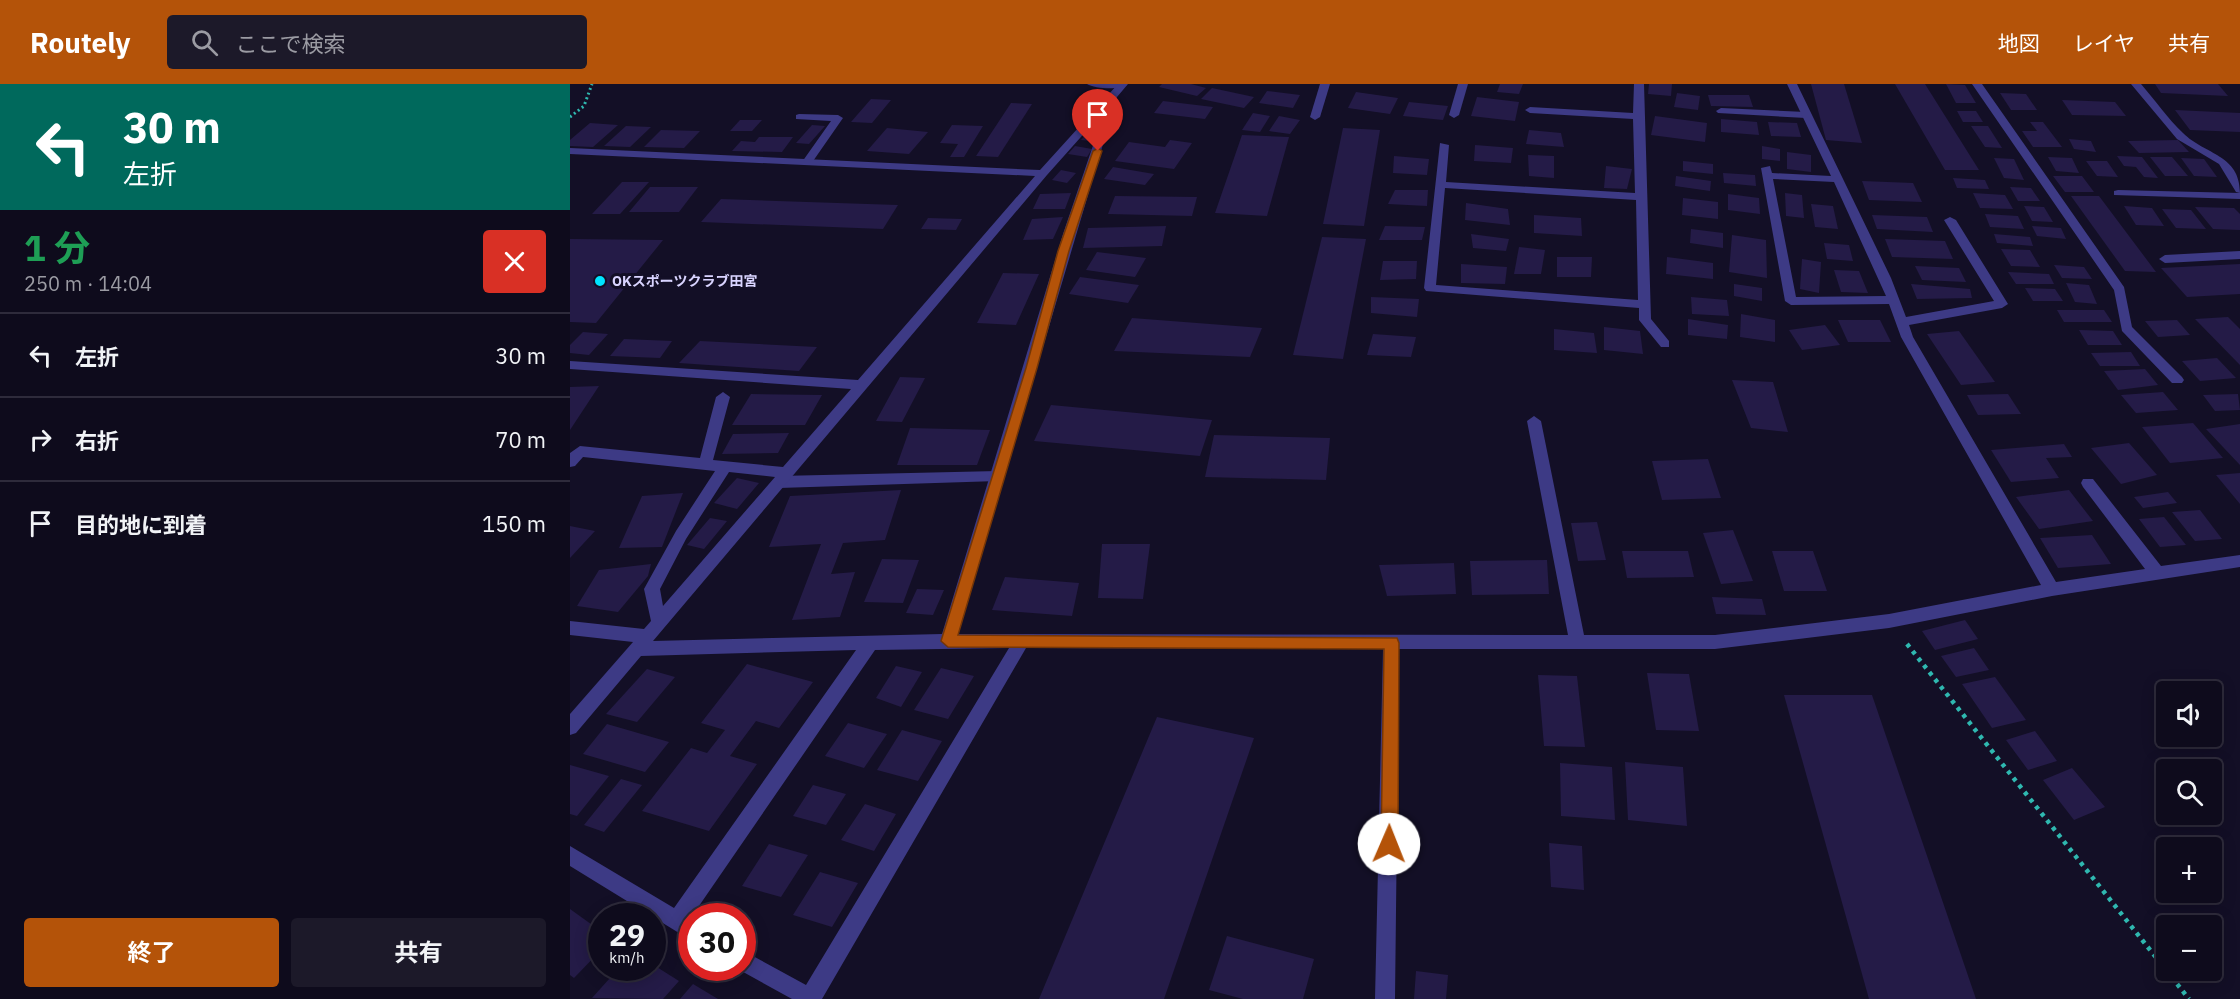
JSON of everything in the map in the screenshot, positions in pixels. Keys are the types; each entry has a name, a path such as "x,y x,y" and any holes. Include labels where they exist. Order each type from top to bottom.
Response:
{"street":[{"path":"1092,84 1120,88"},
{"path":"1315,117 1325,84"},
{"path":"1454,115 1463,84"},
{"path":"1640,84 1638,116 1643,197 1645,320 1665,344"},
{"path":"1792,84 1886,278 1907,338 2052,589"},
{"path":"1977,84 2120,290 2126,328 2176,380"},
{"path":"2136,84 2181,137 2223,162 2240,190"},
{"path":"570,727 1043,172 1120,88"},
{"path":"948,641 1064,251 1120,88"},
{"path":"1530,110 1638,116"},
{"path":"1721,111 1806,115"},
{"path":"799,117 838,118 807,162"},
{"path":"1444,144 1431,288 1645,305"},
{"path":"570,151 1043,172"},
{"path":"1837,179 1767,172 1791,300 1893,300"},
{"path":"1440,185 1643,197"},
{"path":"2118,194 2240,196"},
{"path":"1901,322 2002,304 1950,220"},
{"path":"2165,259 2240,255"},
{"path":"570,364 735,378 862,385"},
{"path":"705,464 723,397"},
{"path":"1534,421 1577,642"},
{"path":"570,462 580,451 726,466 783,477 998,476"},
{"path":"660,622 652,589 681,535 726,466"},
{"path":"2088,483 2157,573"},
{"path":"570,628 642,643 1715,642 1889,621 2052,589 2240,561"},
{"path":"700,903 871,642"},
{"path":"756,968 811,998 1021,642"},
{"path":"1385,999 1391,643"},
{"path":"570,855 678,923"}],"path":[{"path":"570,117 584,106 592,84"},
{"path":"1889,621 2156,957"},
{"path":"2175,981 2189,999"}],"building":[{"path":"1162,84 1191,84 1206,88 1197,96 1159,87"},
{"path":"1500,84 1523,84 1519,94 1497,92"},
{"path":"1649,84 1672,84 1671,96 1648,94"},
{"path":"1811,84 1844,84 1862,143 1826,140"},
{"path":"1895,84 1925,84 1979,170 1945,170"},
{"path":"1946,84 1965,85 1976,103 1956,103"},
{"path":"2155,84 2218,84 2228,96 2161,93"},
{"path":"1212,88 1254,97 1244,108 1201,99"},
{"path":"1267,91 1300,95 1293,108 1259,103"},
{"path":"1356,92 1398,98 1390,114 1348,108"},
{"path":"1677,93 1700,96 1698,110 1674,107"},
{"path":"2000,93 2026,94 2037,110 2011,110"},
{"path":"1708,95 1749,95 1753,107 1711,106"},
{"path":"1477,97 1519,102 1515,121 1471,116"},
{"path":"871,99 891,100 872,123 851,122"},
{"path":"2062,100 2115,102 2126,116 2072,115"},
{"path":"1163,101 1213,107 1205,119 1154,113"},
{"path":"1409,102 1448,106 1443,120 1403,116"},
{"path":"1011,103 1032,104 998,157 976,156"},
{"path":"2175,110 2240,113 2240,132 2190,130"},
{"path":"1957,111 1976,111 1983,122 1963,122"},
{"path":"1253,113 1270,116 1260,132 1242,130"},
{"path":"1279,116 1300,120 1290,134 1269,131"},
{"path":"1655,116 1707,123 1705,142 1651,135"},
{"path":"1721,119 1757,122 1759,135 1721,132"},
{"path":"740,120 762,120 752,131 730,131"},
{"path":"1768,122 1797,123 1801,137 1771,136"},
{"path":"2030,122 2043,122 2062,147 2033,147 2022,131 2037,131"},
{"path":"590,123 618,125 593,147 570,146 570,140"},
{"path":"812,125 825,126 809,144 796,143"},
{"path":"952,125 983,126 964,157 950,157 958,144 940,143"},
{"path":"626,126 651,127 630,147 604,146"},
{"path":"1971,126 1988,126 2002,148 1985,147"},
{"path":"887,128 928,132 909,154 867,151"},
{"path":"1091,128 1100,129 1090,141 1081,140"},
{"path":"1343,128 1380,130 1364,226 1323,224"},
{"path":"661,130 700,131 684,148 644,147"},
{"path":"1529,130 1561,133 1564,147 1526,144"},
{"path":"1242,135 1289,137 1267,216 1215,213"},
{"path":"759,137 793,137 782,152 732,151 741,141 755,142"},
{"path":"2069,139 2091,141 2096,152 2074,149"},
{"path":"1170,140 1192,143 1174,169 1115,161 1129,142 1165,147"},
{"path":"2178,140 2189,152 2139,153 2128,141"},
{"path":"1475,145 1513,148 1511,163 1474,161"},
{"path":"1075,146 1092,149 1087,157 1068,154"},
{"path":"1762,146 1780,149 1780,161 1762,159"},
{"path":"1787,152 1811,155 1811,172 1787,169"},
{"path":"1528,155 1554,156 1554,178 1529,176"},
{"path":"1394,156 1429,159 1427,175 1393,173"},
{"path":"2117,156 2142,157 2158,178 2144,177 2136,167 2124,166"},
{"path":"2048,157 2072,158 2079,173 2056,171"},
{"path":"2150,157 2172,157 2188,176 2165,176"},
{"path":"1994,158 2014,159 2024,180 2004,178"},
{"path":"2181,158 2204,159 2217,177 2194,176"},
{"path":"1683,161 1713,164 1713,174 1683,171"},
{"path":"2086,161 2107,161 2118,177 2097,176"},
{"path":"1606,166 1632,169 1627,189 1604,188"},
{"path":"1113,167 1154,174 1145,185 1104,179"},
{"path":"1061,170 1076,173 1067,183 1052,180"},
{"path":"1723,173 1755,175 1756,186 1724,183"},
{"path":"1676,176 1711,181 1710,191 1675,186"},
{"path":"2053,176 2082,176 2094,192 2065,192"},
{"path":"1953,178 1985,180 1989,189 1957,188"},
{"path":"1862,181 1913,183 1922,202 1869,200"},
{"path":"622,182 649,182 620,214 592,214"},
{"path":"650,187 698,187 679,212 629,212"},
{"path":"2010,187 2031,188 2040,201 2018,201"},
{"path":"1395,190 1428,190 1427,206 1388,204"},
{"path":"1071,193 1065,209 1033,209 1040,194"},
{"path":"1785,193 1802,195 1804,218 1786,216"},
{"path":"1973,193 2005,195 2013,209 1980,208"},
{"path":"1728,194 1759,198 1760,214 1728,210"},
{"path":"1115,196 1197,197 1192,216 1108,214"},
{"path":"2071,196 2099,196 2156,272 2125,271"},
{"path":"1683,198 1718,202 1718,219 1682,215"},
{"path":"721,199 898,205 883,229 701,222"},
{"path":"1466,203 1508,209 1510,225 1465,220"},
{"path":"1811,204 1833,206 1838,229 1815,227"},
{"path":"2024,206 2044,207 2053,222 2032,221"},
{"path":"2124,206 2152,208 2164,226 2136,225"},
{"path":"2195,207 2234,208 2240,214 2240,230 2213,229"},
{"path":"2162,209 2191,210 2206,229 2176,228"},
{"path":"1985,214 2018,216 2024,229 1990,227"},
{"path":"1534,215 1581,218 1582,236 1534,233"},
{"path":"1872,215 1927,217 1933,232 1877,229"},
{"path":"1063,217 1053,239 1023,240 1032,219"},
{"path":"928,218 962,219 956,230 921,229"},
{"path":"1166,226 1162,246 1083,248 1088,228"},
{"path":"1385,226 1425,227 1422,240 1379,240"},
{"path":"2032,226 2061,228 2066,239 2037,236"},
{"path":"1691,229 1723,233 1723,248 1690,243"},
{"path":"1471,234 1509,239 1506,251 1473,248"},
{"path":"1994,234 2030,237 2033,246 1997,243"},
{"path":"1732,235 1766,240 1767,278 1729,272"},
{"path":"1322,237 1366,239 1343,359 1293,355"},
{"name":"OKスポーツクラブ田宮","path":"570,239 663,240 596,323 570,322"},
{"path":"1885,239 1945,241 1953,259 1892,257"},
{"path":"1824,243 1849,245 1853,261 1827,259"},
{"path":"1519,247 1545,250 1541,274 1514,274"},
{"path":"2001,249 2030,250 2040,267 2011,266"},
{"path":"1097,252 1146,258 1135,277 1086,270"},
{"path":"1557,257 1592,257 1591,277 1557,277"},
{"path":"1667,257 1713,263 1713,279 1666,274"},
{"path":"1802,259 1821,262 1819,293 1800,289"},
{"path":"1383,261 1417,261 1416,279 1380,280"},
{"path":"1461,264 1507,267 1505,284 1461,283"},
{"path":"2240,264 2240,294 2187,297 2161,268"},
{"path":"2054,265 2084,267 2092,279 2062,278"},
{"path":"1915,266 1959,268 1966,282 1922,280"},
{"path":"1834,270 1859,271 1868,293 1841,292"},
{"path":"2008,272 2049,274 2054,284 2016,284"},
{"path":"1003,273 1039,274 1016,325 977,323"},
{"path":"1080,277 1139,285 1128,303 1069,294"},
{"path":"2066,283 2089,285 2097,304 2075,302"},
{"path":"1734,284 1762,288 1762,301 1734,296"},
{"path":"1911,284 1970,289 1972,298 1917,299"},
{"path":"2025,288 2055,289 2063,301 2033,301"},
{"path":"1371,297 1419,299 1417,317 1371,313"},
{"path":"1691,297 1727,300 1729,316 1692,314"},
{"path":"2057,310 2104,310 2112,322 2064,322"},
{"path":"1741,314 1775,320 1775,342 1740,337"},
{"path":"2228,317 2240,329 2240,365 2195,319"},
{"path":"1132,318 1262,328 1250,357 1114,351"},
{"path":"1688,319 1728,325 1727,339 1688,335"},
{"path":"1838,320 1880,320 1891,342 1848,342"},
{"path":"2177,320 2190,335 2158,337 2145,321"},
{"path":"1825,325 1840,345 1802,350 1789,330"},
{"path":"1604,327 1640,331 1643,354 1604,350"},
{"path":"1554,329 1594,333 1597,353 1554,350"},
{"path":"2079,330 2113,331 2122,345 2088,345"},
{"path":"1959,331 1995,382 1961,385 1927,334"},
{"path":"583,332 608,334 589,355 570,353 570,345"},
{"path":"1373,334 1416,337 1411,357 1367,355"},
{"path":"624,339 672,341 660,358 610,356"},
{"path":"700,341 817,347 799,371 679,363"},
{"path":"2131,352 2140,366 2100,366 2091,353"},
{"path":"2217,358 2236,378 2200,381 2182,361"},
{"path":"2145,369 2158,385 2118,390 2104,371"},
{"path":"900,377 925,378 902,422 876,421"},
{"path":"1732,380 1773,382 1788,432 1751,428"},
{"path":"599,386 570,430 570,387"},
{"path":"2163,392 2178,410 2136,413 2121,395"},
{"path":"751,394 822,395 805,425 732,425"},
{"path":"2008,394 2021,414 1978,415 1967,395"},
{"path":"2238,394 2240,410 2215,411 2203,395"},
{"path":"1051,405 1212,420 1200,456 1034,441"},
{"path":"2193,423 2223,458 2170,463 2142,427"},
{"path":"2240,424 2240,465 2206,429"},
{"path":"910,428 990,430 977,465 897,465"},
{"path":"789,433 778,453 722,454 733,434"},
{"path":"1214,435 1330,438 1326,480 1205,477"},
{"path":"2129,443 2157,475 2121,484 2091,448"},
{"path":"2064,444 2072,457 2046,458 2059,478 2011,482 1991,450"},
{"path":"1708,459 1721,498 1662,500 1652,461"},
{"path":"2240,473 2240,504 2216,475"},
{"path":"737,478 759,483 737,509 714,503"},
{"path":"901,490 885,540 843,543 831,574 855,572 840,617 792,620 821,544 769,547 790,496"},
{"path":"2069,490 2093,521 2039,529 2016,497"},
{"path":"2168,492 2177,503 2143,508 2134,497"},
{"path":"683,493 662,547 619,548 642,496"},
{"path":"2200,510 2222,539 2195,541 2172,512"},
{"path":"2164,517 2186,545 2160,547 2139,519"},
{"path":"710,518 727,521 704,549 687,545"},
{"path":"1597,522 1606,560 1578,561 1571,523"},
{"path":"570,526 595,531 570,558"},
{"path":"1733,530 1753,581 1721,584 1703,533"},
{"path":"2092,535 2111,564 2058,568 2040,538"},
{"path":"1102,544 1150,544 1143,599 1098,598"},
{"path":"1622,551 1688,551 1694,577 1627,578"},
{"path":"1772,551 1813,551 1827,591 1784,591"},
{"path":"882,559 919,560 903,603 864,602"},
{"path":"1547,560 1549,594 1472,595 1470,561"},
{"path":"1454,563 1456,594 1387,596 1379,565"},
{"path":"651,564 648,576 618,612 577,606 599,570"},
{"path":"1005,577 1079,583 1072,616 992,610"},
{"path":"917,589 944,590 933,615 906,613"},
{"path":"1712,597 1762,599 1766,615 1716,614"},
{"path":"1965,620 1978,639 1935,650 1922,631"},
{"path":"1974,648 1989,670 1956,677 1941,656"},
{"path":"747,664 813,682 779,728 756,721 730,756 757,764 709,831 642,811 691,748 707,753 725,730 701,723"},
{"path":"896,666 922,672 901,707 876,698"},
{"path":"941,668 974,676 948,719 914,710"},
{"path":"647,669 675,677 637,722 606,714"},
{"path":"1647,673 1689,674 1699,731 1656,730"},
{"path":"1538,675 1577,676 1585,747 1544,746"},
{"path":"1995,677 2026,720 1992,728 1962,684"},
{"path":"1784,695 1872,695 1976,999 1869,999"},
{"path":"1157,717 1254,738 1164,999 1039,999"},
{"path":"848,723 887,734 864,768 825,756"},
{"path":"607,724 669,742 645,772 583,754"},
{"path":"902,730 942,741 918,781 877,770"},
{"path":"2035,731 2057,761 2028,770 2006,740"},
{"path":"1625,762 1683,767 1687,826 1628,820"},
{"path":"1560,763 1612,767 1615,820 1561,816"},
{"path":"570,765 609,776 577,816 570,814"},
{"path":"2072,768 2105,807 2074,820 2043,780"},
{"path":"621,779 642,785 604,832 584,825"},
{"path":"813,785 846,794 826,825 793,816"},
{"path":"865,804 896,814 874,851 841,840"},
{"path":"1549,843 1582,846 1584,890 1551,887"},
{"path":"769,844 808,855 781,897 742,886"},
{"path":"820,872 858,883 832,927 793,915"},
{"path":"570,909 588,922 588,964 574,978 570,975"},
{"path":"1227,936 1314,959 1303,999 1243,999 1209,990"},
{"path":"1416,971 1448,975 1446,999 1414,999"},
{"path":"666,973 679,981 663,999 592,998 607,981 666,981"},
{"path":"693,984 718,999 680,999"}],"place":[{"name":"OKスポーツクラブ田宮","path":"600,281"}],"route":[{"path":"1098,151 1064,251 1032,368 948,641 1391,643 1389,844"}]}
